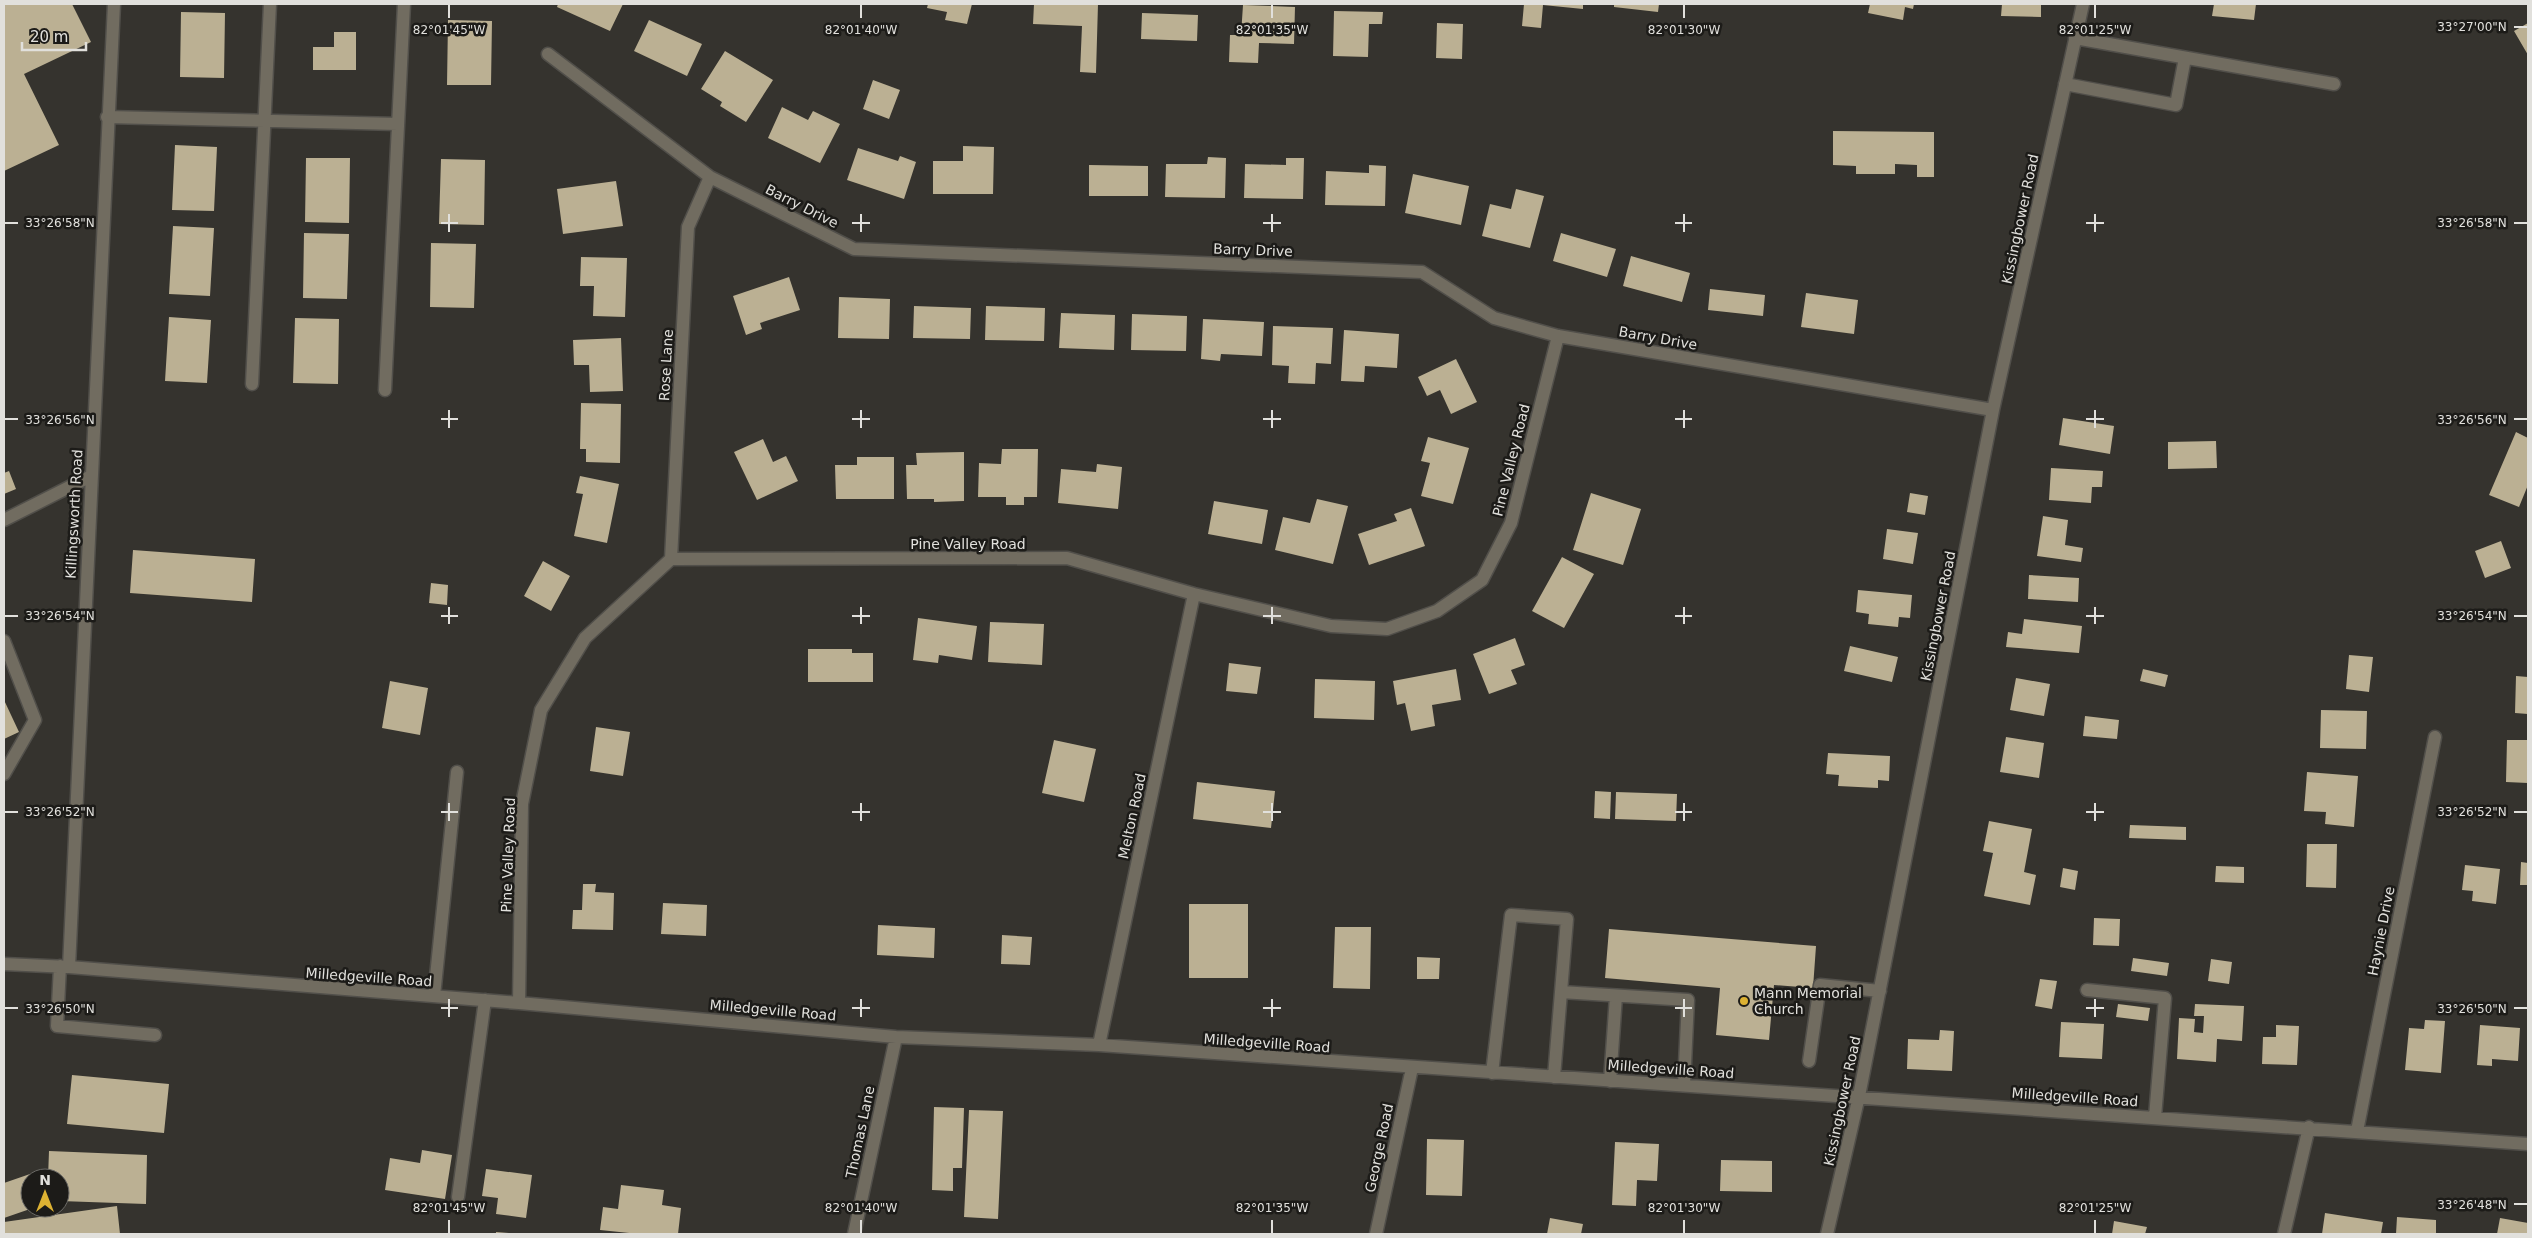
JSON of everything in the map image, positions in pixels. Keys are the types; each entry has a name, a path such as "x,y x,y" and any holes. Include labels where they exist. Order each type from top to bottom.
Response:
{"street":[{"name":"Killingsworth Road","path":"114,4 64,966 57,1026 155,1035"},
{"path":"252,384 270,4"},
{"path":"385,390 404,4"},
{"name":"Kissingbower Road","path":"1827,1234 1859,1096 1993,410 2083,4"},
{"path":"2075,38 2334,84"},
{"name":"Barry Drive","path":"548,54 710,177 854,249 1422,272 1494,318 1558,336 1993,410"},
{"path":"2065,84 2176,105 2185,58"},
{"path":"107,117 398,124"},
{"name":"Rose Lane","path":"671,560 688,227 710,177"},
{"name":"Pine Valley Road","path":"520,1003 522,804 541,710 585,638 671,560 1067,558 1194,594 1331,626 1387,629 1436,611 1482,580 1511,523 1558,336"},
{"path":"4,520 90,476"},
{"name":"Melton Road","path":"1099,1045 1194,594"},
{"path":"4,642 35,720 4,774"},
{"name":"Haynie Drive","path":"2357,1130 2435,737"},
{"path":"434,996 457,772"},
{"path":"1492,1073 1511,915 1567,919 1554,1077"},
{"name":"Milledgeville Road","path":"4,964 64,966 896,1036 1099,1045 1412,1068 2357,1130 2528,1144"},
{"path":"1809,1060 1820,985 1880,991"},
{"path":"2087,990 2165,998 2155,1117"},
{"path":"1561,992 1688,1000 1684,1085"},
{"path":"1610,1081 1616,996"},
{"path":"458,1197 485,1000"},
{"name":"Thomas Lane","path":"854,1234 896,1036"},
{"name":"George Road","path":"1376,1234 1412,1068"},
{"path":"2284,1234 2309,1127"}],"building":[{"path":"4,4 72,4 91,42 24,74 59,145 4,171"},
{"path":"558,4 623,4 610,31 557,7"},
{"path":"928,4 972,4 967,24 945,20 947,12 927,8"},
{"path":"1034,4 1098,4 1096,73 1080,72 1082,26 1033,24"},
{"path":"1524,4 1583,4 1583,9 1543,5 1541,28 1522,26"},
{"path":"1614,4 1659,4 1658,12 1614,7"},
{"path":"1870,4 1914,4 1913,9 1905,7 1903,20 1868,13"},
{"path":"2002,4 2041,4 2041,17 2001,16"},
{"path":"2214,4 2256,4 2254,20 2212,16"},
{"path":"1243,5 1295,7 1294,44 1259,43 1258,63 1229,62 1230,35 1241,35"},
{"path":"1334,11 1383,12 1382,24 1369,24 1368,57 1333,56"},
{"path":"181,12 225,13 224,78 180,77"},
{"path":"1142,13 1198,15 1197,41 1141,39"},
{"path":"448,20 492,21 491,85 447,85"},
{"path":"649,20 702,44 687,76 634,51"},
{"path":"1437,23 1463,24 1462,59 1436,58"},
{"path":"2528,23 2528,55 2514,31"},
{"path":"334,32 356,32 356,70 313,70 313,47 334,47"},
{"path":"725,51 773,80 746,122 720,106 722,102 701,89"},
{"path":"873,80 900,90 889,119 863,109"},
{"path":"782,107 808,120 813,111 840,124 820,163 768,138"},
{"path":"1833,131 1934,132 1934,177 1917,177 1917,165 1895,164 1895,174 1856,174 1856,166 1833,165"},
{"path":"175,145 217,147 214,211 172,210"},
{"path":"963,146 994,147 993,194 933,194 933,161 963,161"},
{"path":"858,148 898,161 900,156 916,162 904,199 847,180"},
{"path":"1208,157 1226,158 1225,198 1165,197 1166,164 1207,164"},
{"path":"306,158 350,158 349,223 305,222"},
{"path":"1286,158 1304,158 1303,199 1244,198 1245,164 1286,165"},
{"path":"441,159 485,160 484,225 439,224"},
{"path":"1089,165 1148,166 1148,196 1089,196"},
{"path":"1369,165 1386,166 1385,206 1325,205 1326,171 1369,173"},
{"path":"1413,174 1469,186 1461,225 1405,213"},
{"path":"616,181 623,226 563,234 557,189"},
{"path":"1516,189 1544,196 1530,248 1482,236 1490,204 1511,209"},
{"path":"173,226 214,228 210,296 169,294"},
{"path":"304,233 349,234 347,299 303,298"},
{"path":"1561,233 1616,249 1607,277 1553,261"},
{"path":"431,243 476,244 474,308 430,307"},
{"path":"1631,256 1690,273 1682,302 1623,286"},
{"path":"581,257 627,258 625,317 593,316 594,286 580,286"},
{"path":"789,277 800,310 760,323 762,329 746,335 733,296"},
{"path":"1710,289 1765,295 1763,316 1708,310"},
{"path":"1806,293 1858,300 1854,334 1801,327"},
{"path":"839,297 890,299 889,339 838,338"},
{"path":"914,306 971,308 970,339 913,338"},
{"path":"986,306 1045,308 1044,341 985,340"},
{"path":"1061,313 1115,315 1114,350 1059,348"},
{"path":"1132,314 1187,316 1186,351 1131,350"},
{"path":"169,317 211,320 207,383 165,381"},
{"path":"295,318 339,319 338,384 293,383"},
{"path":"1203,319 1264,322 1262,356 1221,354 1220,361 1201,359"},
{"path":"1273,326 1333,328 1331,364 1316,363 1315,384 1288,383 1289,366 1272,365"},
{"path":"1344,330 1399,334 1397,368 1365,366 1364,382 1341,381"},
{"path":"621,338 623,391 590,392 589,365 574,365 573,340"},
{"path":"1456,359 1477,402 1451,414 1440,390 1427,396 1418,377"},
{"path":"581,403 621,404 620,463 586,462 586,449 580,449"},
{"path":"2063,418 2114,426 2110,454 2059,445"},
{"path":"2516,432 2528,438 2528,485 2519,507 2489,495"},
{"path":"1428,437 1469,448 1453,504 1421,496 1430,463 1421,461"},
{"path":"763,439 773,462 786,456 798,481 757,500 734,452"},
{"path":"2216,441 2217,468 2168,469 2168,442"},
{"path":"1002,449 1038,449 1037,497 1024,497 1024,505 1006,505 1006,497 978,497 979,463 1001,464"},
{"path":"964,452 964,501 934,502 934,499 907,499 906,465 917,465 916,453"},
{"path":"857,457 894,457 894,499 836,499 835,465 857,465"},
{"path":"1097,464 1122,467 1118,509 1058,503 1061,469 1096,472"},
{"path":"2051,468 2103,471 2102,487 2092,487 2091,503 2049,500"},
{"path":"9,471 16,489 4,494 4,473"},
{"path":"580,476 619,484 607,543 574,536 583,494 576,493"},
{"path":"1591,493 1641,509 1623,565 1573,550"},
{"path":"1910,493 1928,496 1925,515 1907,512"},
{"path":"1317,499 1348,506 1333,564 1275,550 1283,517 1310,523"},
{"path":"1214,501 1268,510 1262,544 1208,534"},
{"path":"1411,508 1425,546 1369,565 1358,534 1397,521 1394,514"},
{"path":"2043,516 2068,520 2065,545 2083,548 2081,562 2037,556"},
{"path":"1887,529 1918,533 1913,564 1883,559"},
{"path":"2501,541 2511,568 2485,578 2475,551"},
{"path":"133,550 255,559 252,602 130,593"},
{"path":"1562,557 1594,574 1564,628 1532,611"},
{"path":"543,561 570,576 551,611 524,596"},
{"path":"2029,575 2079,578 2078,602 2028,599"},
{"path":"431,583 448,585 447,605 429,603"},
{"path":"1858,590 1912,595 1910,618 1899,617 1898,627 1868,624 1869,614 1856,612"},
{"path":"918,618 977,626 972,660 939,655 938,663 913,660"},
{"path":"2024,619 2082,626 2079,653 2006,647 2008,632 2022,634"},
{"path":"990,622 1044,624 1042,665 988,662"},
{"path":"1515,638 1525,665 1511,670 1517,684 1489,694 1473,654"},
{"path":"1850,646 1898,657 1892,682 1844,671"},
{"path":"808,649 852,649 852,653 873,653 873,682 808,682"},
{"path":"2349,655 2373,657 2369,692 2346,689"},
{"path":"1229,663 1261,667 1257,694 1226,691"},
{"path":"1456,669 1461,700 1432,705 1435,726 1411,731 1405,703 1397,705 1393,681"},
{"path":"2143,669 2168,675 2165,687 2140,681"},
{"path":"2516,676 2528,677 2528,714 2515,713"},
{"path":"2016,678 2050,684 2044,716 2010,710"},
{"path":"1315,679 1375,681 1374,720 1314,718"},
{"path":"390,681 428,688 420,735 382,728"},
{"path":"4,700 19,732 4,739"},
{"path":"2321,710 2367,711 2366,749 2320,748"},
{"path":"2085,716 2119,720 2117,739 2083,736"},
{"path":"596,727 630,732 623,776 590,771"},
{"path":"2006,737 2044,743 2039,778 2000,772"},
{"path":"1054,740 1096,749 1084,802 1042,793"},
{"path":"2507,740 2528,740 2528,783 2506,782"},
{"path":"1828,753 1890,756 1889,781 1878,780 1878,788 1838,786 1839,775 1826,774"},
{"path":"2307,772 2358,776 2354,827 2325,824 2326,812 2304,811"},
{"path":"1197,782 1275,791 1271,828 1193,819"},
{"path":"1595,791 1611,792 1610,819 1594,818"},
{"path":"1616,792 1677,794 1676,821 1615,819"},
{"path":"1989,821 2032,829 2024,872 2036,875 2030,905 1984,896 1993,853 1983,851"},
{"path":"2130,825 2186,827 2186,840 2129,838"},
{"path":"2307,844 2337,844 2336,888 2306,887"},
{"path":"2521,862 2528,863 2528,885 2520,885"},
{"path":"2465,865 2500,869 2496,904 2472,901 2473,891 2462,890"},
{"path":"2216,866 2244,867 2244,883 2215,882"},
{"path":"2063,868 2078,871 2075,890 2060,887"},
{"path":"583,884 596,884 595,892 614,893 613,930 572,929 573,910 582,910"},
{"path":"663,903 707,905 706,936 661,934"},
{"path":"1189,904 1248,904 1248,978 1189,978"},
{"path":"2094,918 2120,919 2119,946 2093,945"},
{"path":"878,925 935,928 934,958 877,955"},
{"path":"1335,927 1371,927 1370,989 1333,988"},
{"path":"1609,929 1816,946 1813,988 1774,985 1769,1040 1716,1035 1720,988 1605,978"},
{"path":"1002,935 1032,937 1030,965 1001,964"},
{"path":"1417,957 1440,958 1439,979 1417,979"},
{"path":"2133,958 2169,963 2167,976 2131,971"},
{"path":"2211,959 2232,962 2229,984 2208,981"},
{"path":"2040,979 2057,981 2052,1009 2035,1006"},
{"path":"2118,1004 2150,1008 2148,1021 2116,1017"},
{"path":"2195,1004 2244,1006 2242,1041 2217,1039 2216,1062 2177,1059 2179,1018 2195,1019 2194,1032 2203,1033 2204,1016 2194,1016"},
{"path":"2425,1020 2445,1021 2441,1073 2405,1070 2409,1028 2424,1029"},
{"path":"2061,1022 2104,1024 2102,1059 2059,1057"},
{"path":"2276,1025 2299,1026 2297,1065 2262,1064 2263,1037 2276,1037"},
{"path":"2480,1025 2520,1028 2518,1061 2492,1059 2492,1066 2477,1065"},
{"path":"1940,1030 1954,1031 1952,1071 1907,1069 1908,1039 1939,1040"},
{"path":"72,1075 169,1084 164,1133 67,1124"},
{"path":"934,1107 964,1108 962,1168 953,1168 953,1191 932,1190"},
{"path":"969,1110 1003,1111 998,1219 964,1217"},
{"path":"1427,1139 1464,1140 1462,1196 1426,1195"},
{"path":"1615,1142 1659,1144 1657,1181 1637,1180 1636,1206 1612,1205"},
{"path":"422,1150 452,1155 445,1199 385,1190 390,1158 420,1163"},
{"path":"49,1151 147,1155 146,1204 70,1201 70,1168 48,1168"},
{"path":"1721,1160 1772,1161 1772,1192 1720,1191"},
{"path":"486,1169 532,1175 526,1218 496,1214 498,1198 482,1196"},
{"path":"20,1177 20,1212 4,1218 4,1183"},
{"path":"621,1185 664,1190 662,1205 681,1208 678,1234 639,1234 600,1230 603,1207 618,1209"},
{"path":"117,1206 120,1234 4,1234 4,1222 32,1218 70,1218 70,1213"},
{"path":"2325,1213 2383,1222 2381,1234 2322,1234"},
{"path":"2397,1217 2436,1220 2436,1234 2396,1234"},
{"path":"1550,1218 1583,1224 1581,1234 1547,1234"},
{"path":"2500,1218 2528,1223 2528,1234 2497,1234"},
{"path":"2114,1221 2147,1227 2145,1234 2112,1234"},
{"path":"496,1232 509,1233 509,1234 496,1234"}],"place":[{"name":"Mann Memorial Church","path":"1744,1001"}]}
